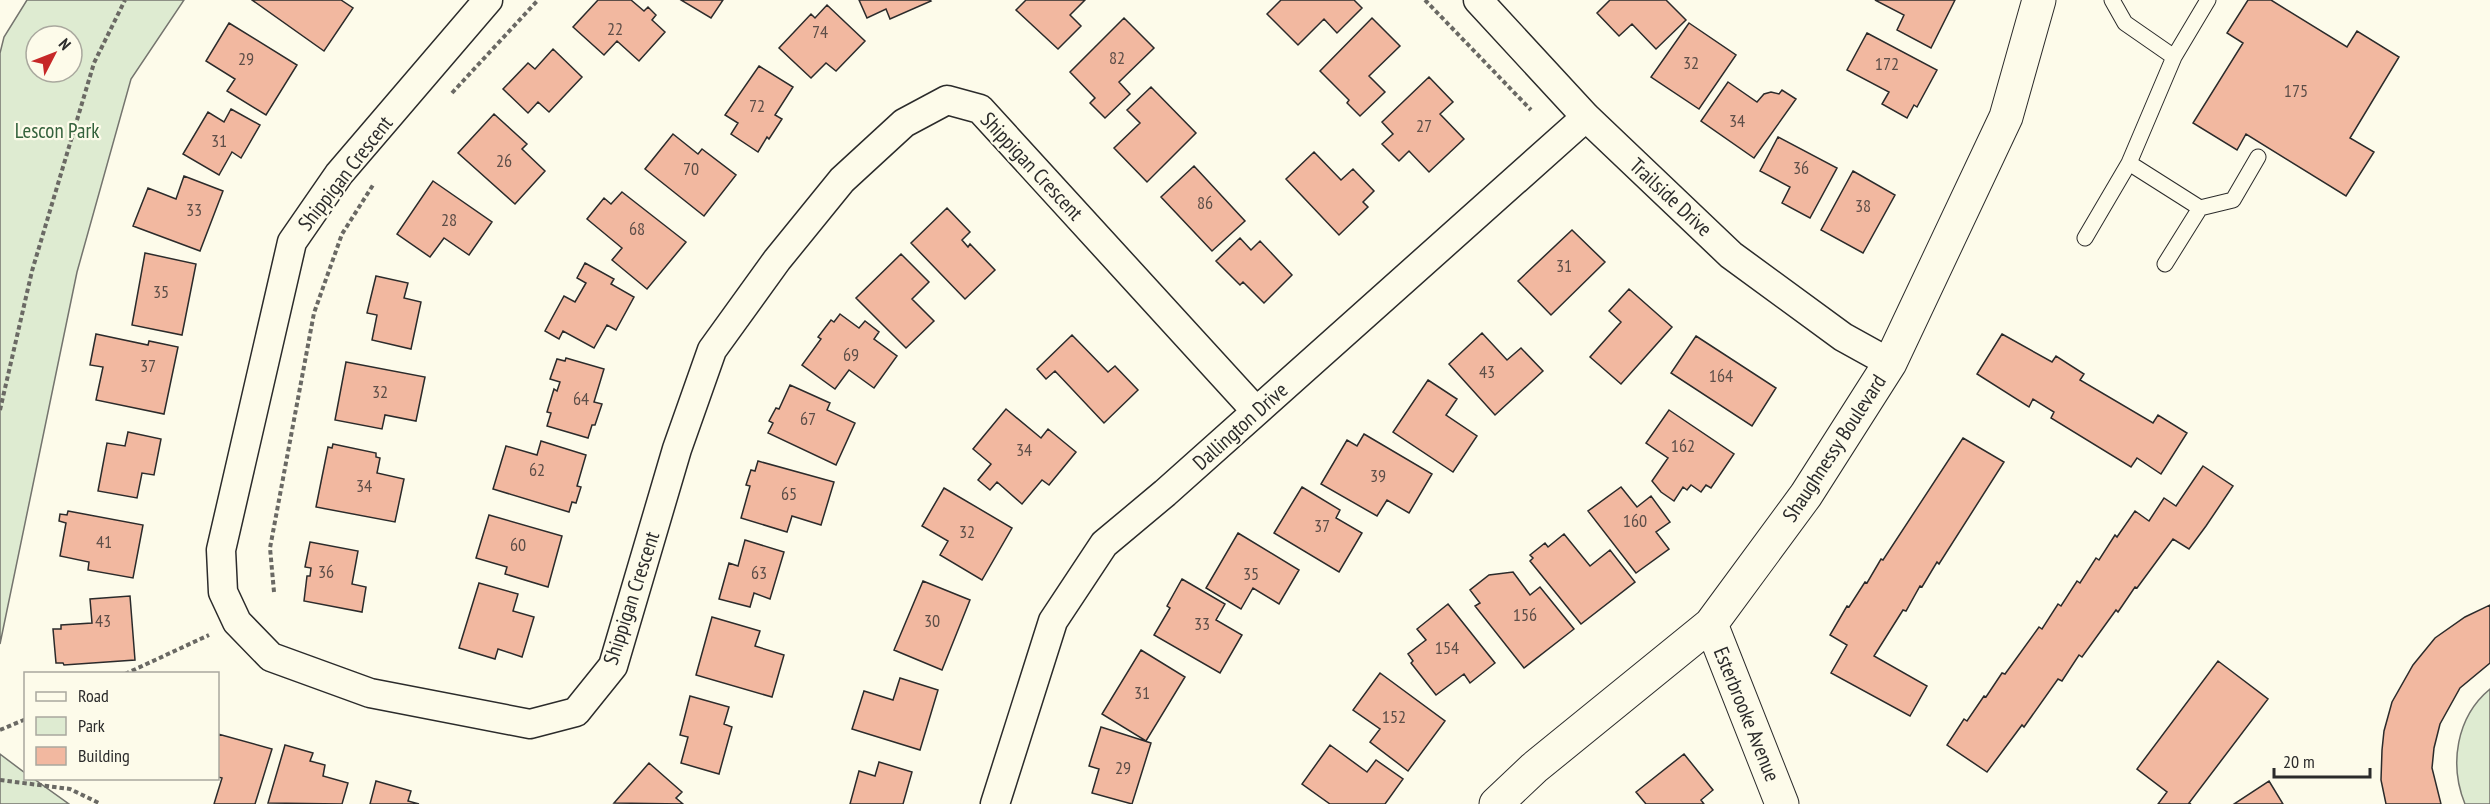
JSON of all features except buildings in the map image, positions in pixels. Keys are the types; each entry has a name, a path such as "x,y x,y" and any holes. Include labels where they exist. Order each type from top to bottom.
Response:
{"street":[{"name":"Shippigan Crescent","path":"488,0 339,174 292,242 221,550 224,592 237,622 271,657 370,693 530,724 576,712 613,666 677,449 712,350 777,260 842,180 904,123 947,100 980,109 1256,411"},
{"name":"Trailside Drive","path":"1478,0 1586,117 1731,255 1843,337 1890,363"},
{"name":"Shaughnessy Boulevard","path":"1496,804 1534,768 1711,624 1806,495 1890,363 2006,117 2039,0"},
{"name":"Dallington Drive","path":"995,804 1053,621 1104,543 1586,117"},
{"name":"Esterbrooke Avenue","path":"1711,624 1782,804"}],"lane":[{"path":"2112,0 2125,23 2174,57"},
{"path":"2085,238 2128,163 2174,57 2208,0"},
{"path":"2164,264 2200,208 2233,200 2258,157"},
{"path":"2128,163 2200,208"}],"path":[{"path":"0,410 32,272 94,63 125,0"},
{"path":"451,95 538,0"},
{"path":"1425,0 1531,110"},
{"path":"274,592 270,548 314,313 342,234 375,182"},
{"path":"129,672 237,622"},
{"path":"0,730 24,720"},
{"path":"0,780 70,789 101,804"}],"green space":[{"name":"Lescon Park","path":"27,0 184,0 131,79 77,272 0,644 0,53 4,37"},
{"path":"2490,689 2490,804 2465,804 2457,774 2459,742 2470,713"},
{"path":"0,754 24,772 24,780 35,780 69,804 0,804"}]}
